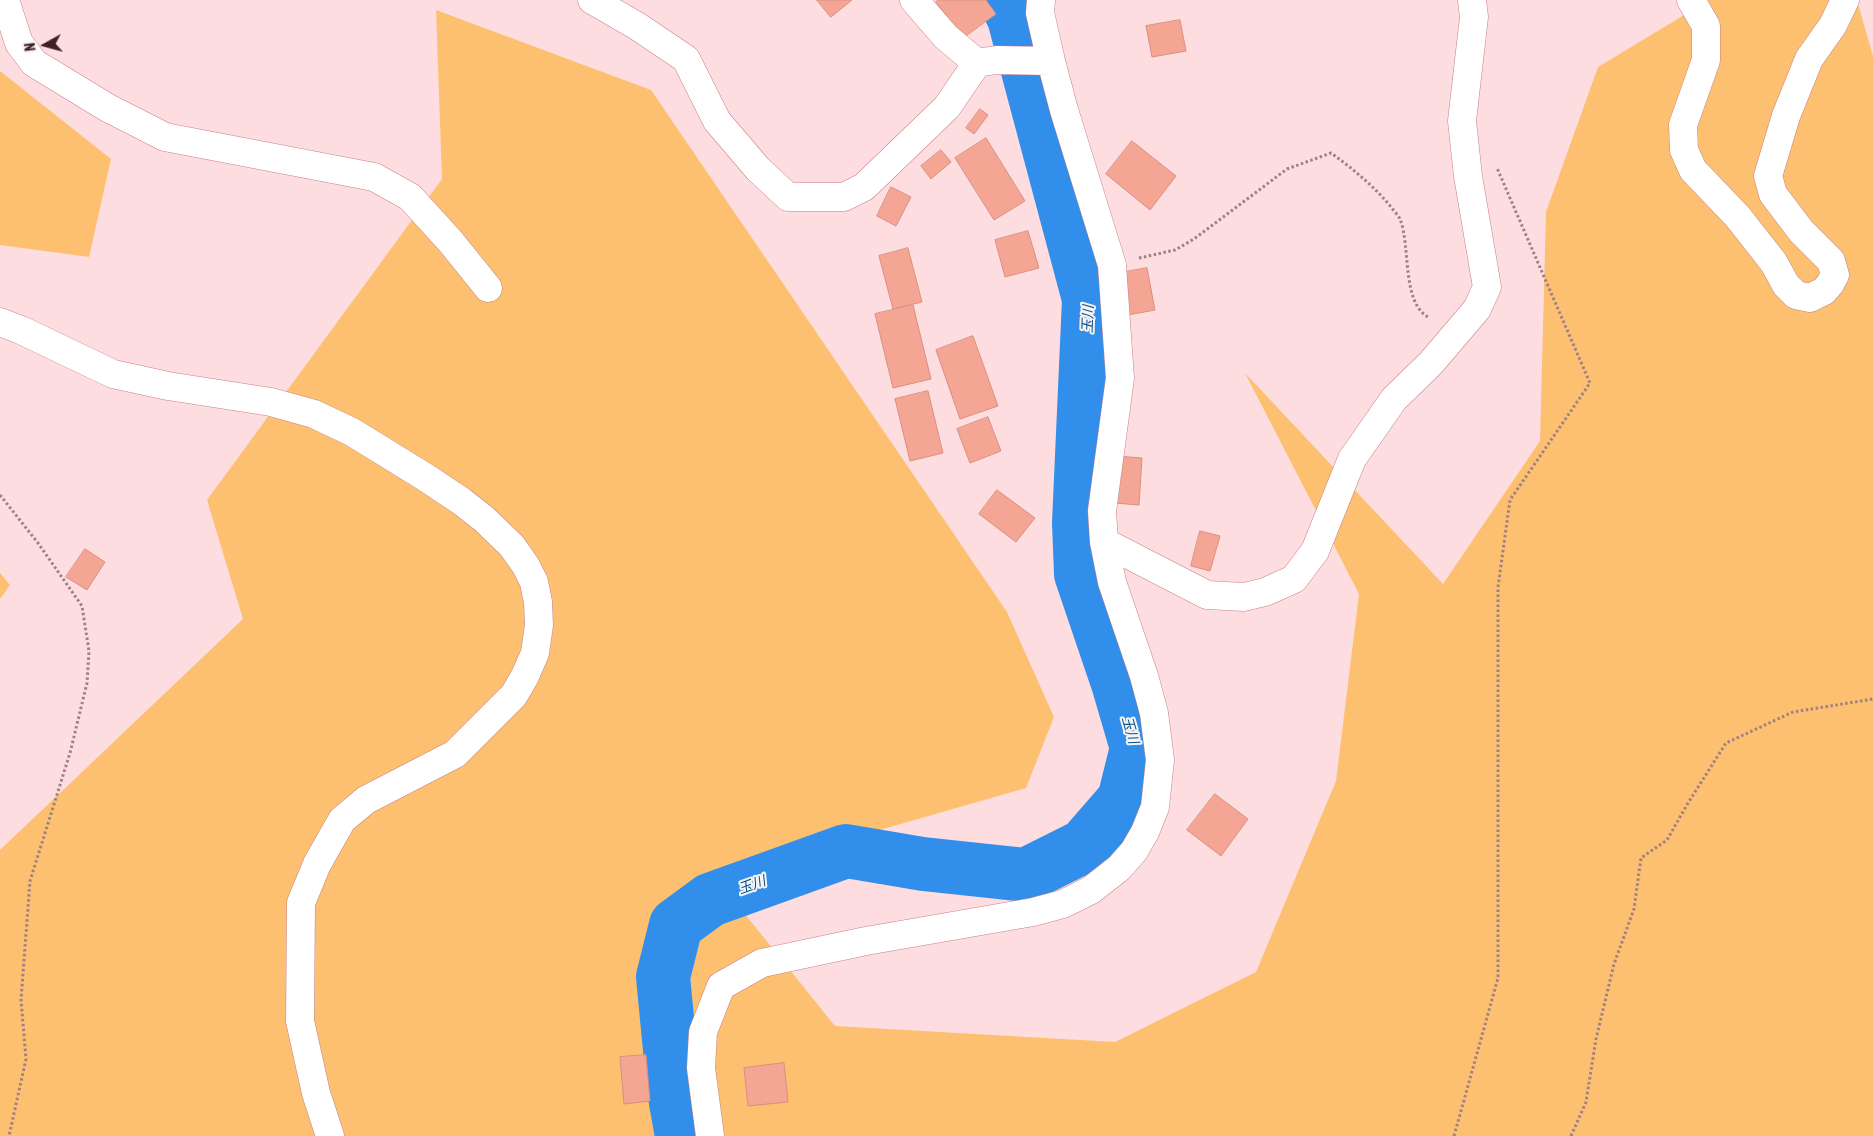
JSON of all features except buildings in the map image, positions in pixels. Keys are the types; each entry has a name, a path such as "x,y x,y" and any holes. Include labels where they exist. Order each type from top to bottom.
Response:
{"street":[{"path":"5,0 19,44 34,63 108,108 165,136 374,177 410,197 451,242 488,288"},
{"path":"592,0 637,26 686,59 717,121 758,169 788,196 844,197 864,187 947,107 986,61"},
{"path":"914,0 946,37 986,61 1051,61"},
{"path":"710,1136 701,1068 703,1032 721,986 762,963 866,941 1033,912 1063,904 1091,890 1118,868 1134,851 1145,832 1155,807 1160,760 1154,713 1144,676 1112,582 1104,542 1102,511 1120,378 1112,265 1064,110 1040,13 1041,0"},
{"path":"1104,542 1207,595 1244,597 1266,592 1294,579 1314,551 1352,459 1394,399 1431,362 1477,309 1487,287 1462,121 1474,17 1472,0"},
{"path":"1691,0 1706,26 1706,60 1684,125 1684,150 1693,170 1738,217 1774,263 1786,285 1796,295 1810,298 1824,291 1830,284 1835,275 1832,261 1801,231 1773,194 1768,176 1786,116 1809,59 1833,25 1845,0"},
{"path":"0,322 21,330 113,374 168,386 271,402 314,414 352,432 425,477 484,519 512,546 526,566 534,582 538,602 539,625 535,653 526,676 514,696 455,754 366,800 342,820 317,864 301,903 300,1021 316,1093 330,1136"}],"path":[{"path":"1454,1136 1498,978 1498,587 1510,500 1590,383 1499,170 1464,144"},
{"path":"1112,265 1175,250 1194,239 1287,168 1331,153 1378,191 1400,218 1407,254 1412,298 1424,316 1457,331"},
{"path":"0,495 38,543 82,606 89,651 88,683 72,744 30,882 21,1000 26,1059 9,1136"},
{"path":"1571,1136 1586,1102 1596,1038 1614,964 1634,908 1641,858 1667,840 1726,744 1793,712 1873,699"}],"shaded area":[{"path":"1709,0 1857,0 1873,56 1873,1136 0,1136 0,850 243,619 207,500 442,179 436,10 651,90 1007,612 1054,717 1026,788 803,852 724,888 835,1026 1115,1042 1256,972 1336,781 1359,594 1245,373 1443,584 1540,441 1546,212 1598,67"},
{"path":"0,71 111,159 89,257 0,245"},
{"path":"0,573 10,585 0,599"}],"waterway":[{"name":"玉川","path":"682,1136 674,1091 663,977 676,925 710,900 846,851 923,864 1026,875 1084,846 1124,800 1137,748 1118,683 1081,574 1079,523 1089,299 1014,18 1005,0"}]}
